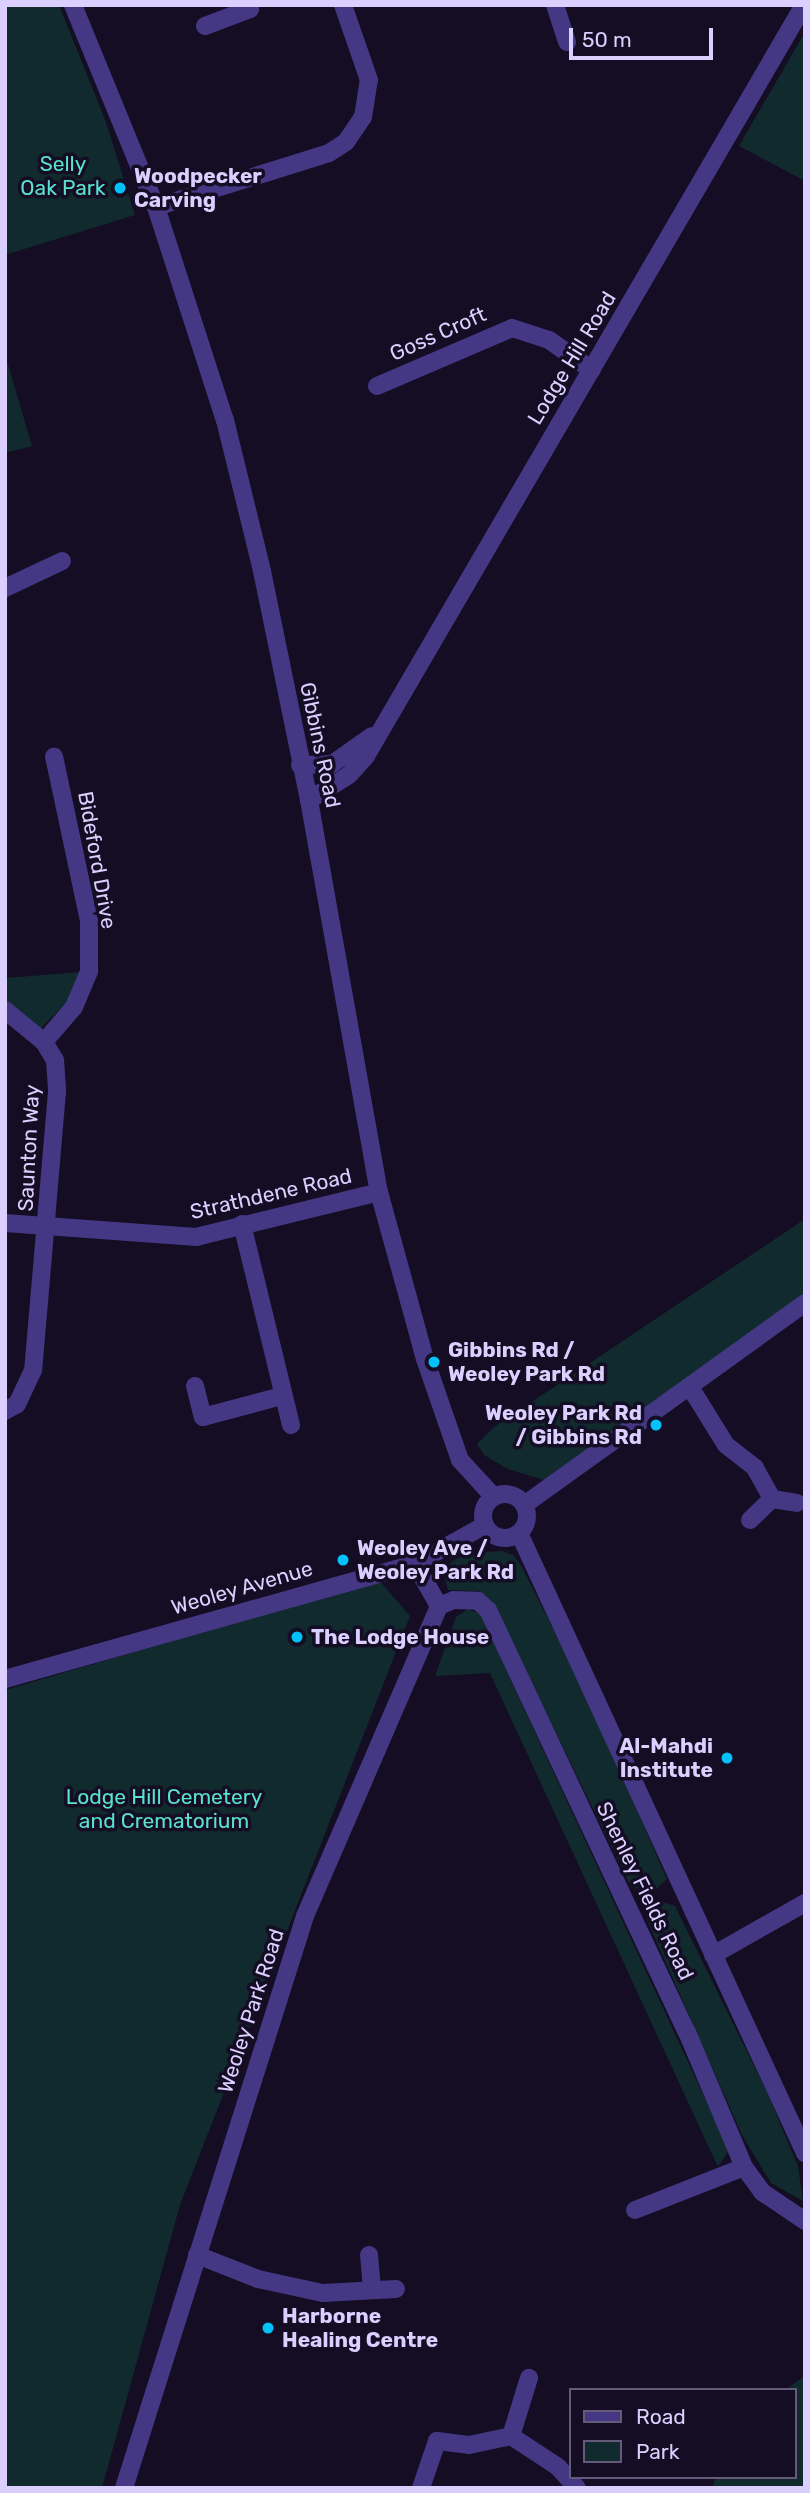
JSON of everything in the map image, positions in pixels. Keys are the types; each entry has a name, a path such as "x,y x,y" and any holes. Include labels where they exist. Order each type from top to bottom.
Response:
{"street":[{"name":"Gibbins Road","path":"73,5 156,206 232,445 309,800 379,1192 425,1359 460,1460 494,1497"},
{"path":"205,26 250,9 249,5"},
{"path":"156,206 329,153 346,142 363,117 369,80 342,5"},
{"path":"555,5 567,42"},
{"name":"Lodge Hill Road","path":"309,800 349,775 366,755 376,732 592,370 804,5"},
{"name":"Goss Croft","path":"377,386 512,328 549,340 592,370"},
{"path":"5,588 62,561"},
{"name":"Lodge Hill Road","path":"300,765 332,764 376,732"},
{"name":"Bideford Drive","path":"44,1042 74,1007 89,971 89,921 54,757"},
{"path":"5,1010 44,1042"},
{"name":"Saunton Way","path":"5,1411 17,1404 33,1370 57,1092 55,1060 44,1042"},
{"name":"Strathdene Road","path":"5,1223 196,1237 379,1192"},
{"path":"242,1224 291,1425"},
{"path":"524,1505 805,1304"},
{"path":"195,1386 203,1417 282,1396"},
{"path":"691,1387 726,1445 755,1468 772,1499"},
{"path":"514,1496 524,1505 526,1523 519,1533 500,1538 485,1525 485,1506 494,1497 514,1496"},
{"path":"772,1499 797,1503"},
{"path":"750,1520 772,1499"},
{"name":"Weoley Avenue","path":"5,1679 415,1564 485,1525"},
{"name":"Shenley Fields Road","path":"519,1533 805,2153"},
{"path":"415,1564 439,1606"},
{"name":"Shenley Fields Road","path":"439,1606 454,1600 478,1601 488,1609 687,2032 744,2166 762,2192 805,2221"},
{"name":"Weoley Park Road","path":"124,2488 305,1916 439,1606"},
{"path":"713,1955 805,1903"},
{"path":"635,2210 744,2166"},
{"path":"197,2255 258,2279 323,2293 373,2288 396,2289"},
{"path":"369,2255 373,2288"},
{"path":"511,2436 530,2378"},
{"path":"421,2488 437,2441 469,2445 511,2436 558,2467 568,2478"}],"green space":[{"name":"Selly Oak Park","path":"5,5 59,5 106,122 135,215 5,255"},
{"path":"805,32 805,181 739,146"},
{"path":"5,354 32,446 5,453"},
{"path":"81,972 70,999 40,1029 5,1002 5,978"},
{"path":"805,1219 805,1296 550,1482 508,1469 484,1455 477,1444 494,1427"},
{"path":"502,1551 513,1555 522,1567 585,1692 667,1879 653,1892 631,1887 492,1601 479,1591 448,1590 445,1579 450,1563 466,1553"},
{"name":"Lodge Hill Cemetery and Crematorium","path":"379,1580 410,1616 180,2205 102,2488 5,2488 5,1690"},
{"path":"468,1609 480,1614 729,2150 718,2167 490,1673 435,1676 456,1617"},
{"path":"660,1901 675,1906 767,2092 798,2166 803,2201 771,2183 742,2135 646,1918 648,1909"},
{"path":"805,2376 805,2488 712,2488 715,2479 796,2479 796,2388 788,2388"}],"place":[{"name":"Woodpecker Carving","path":"120,188"},
{"name":"Gibbins Rd / Weoley Park Rd","path":"434,1362"},
{"name":"Weoley Park Rd / Gibbins Rd","path":"656,1425"},
{"name":"Weoley Ave / Weoley Park Rd","path":"343,1560"},
{"name":"The Lodge House","path":"297,1637"},
{"name":"Al-Mahdi Institute","path":"727,1758"},
{"name":"Harborne Healing Centre","path":"268,2328"}]}
